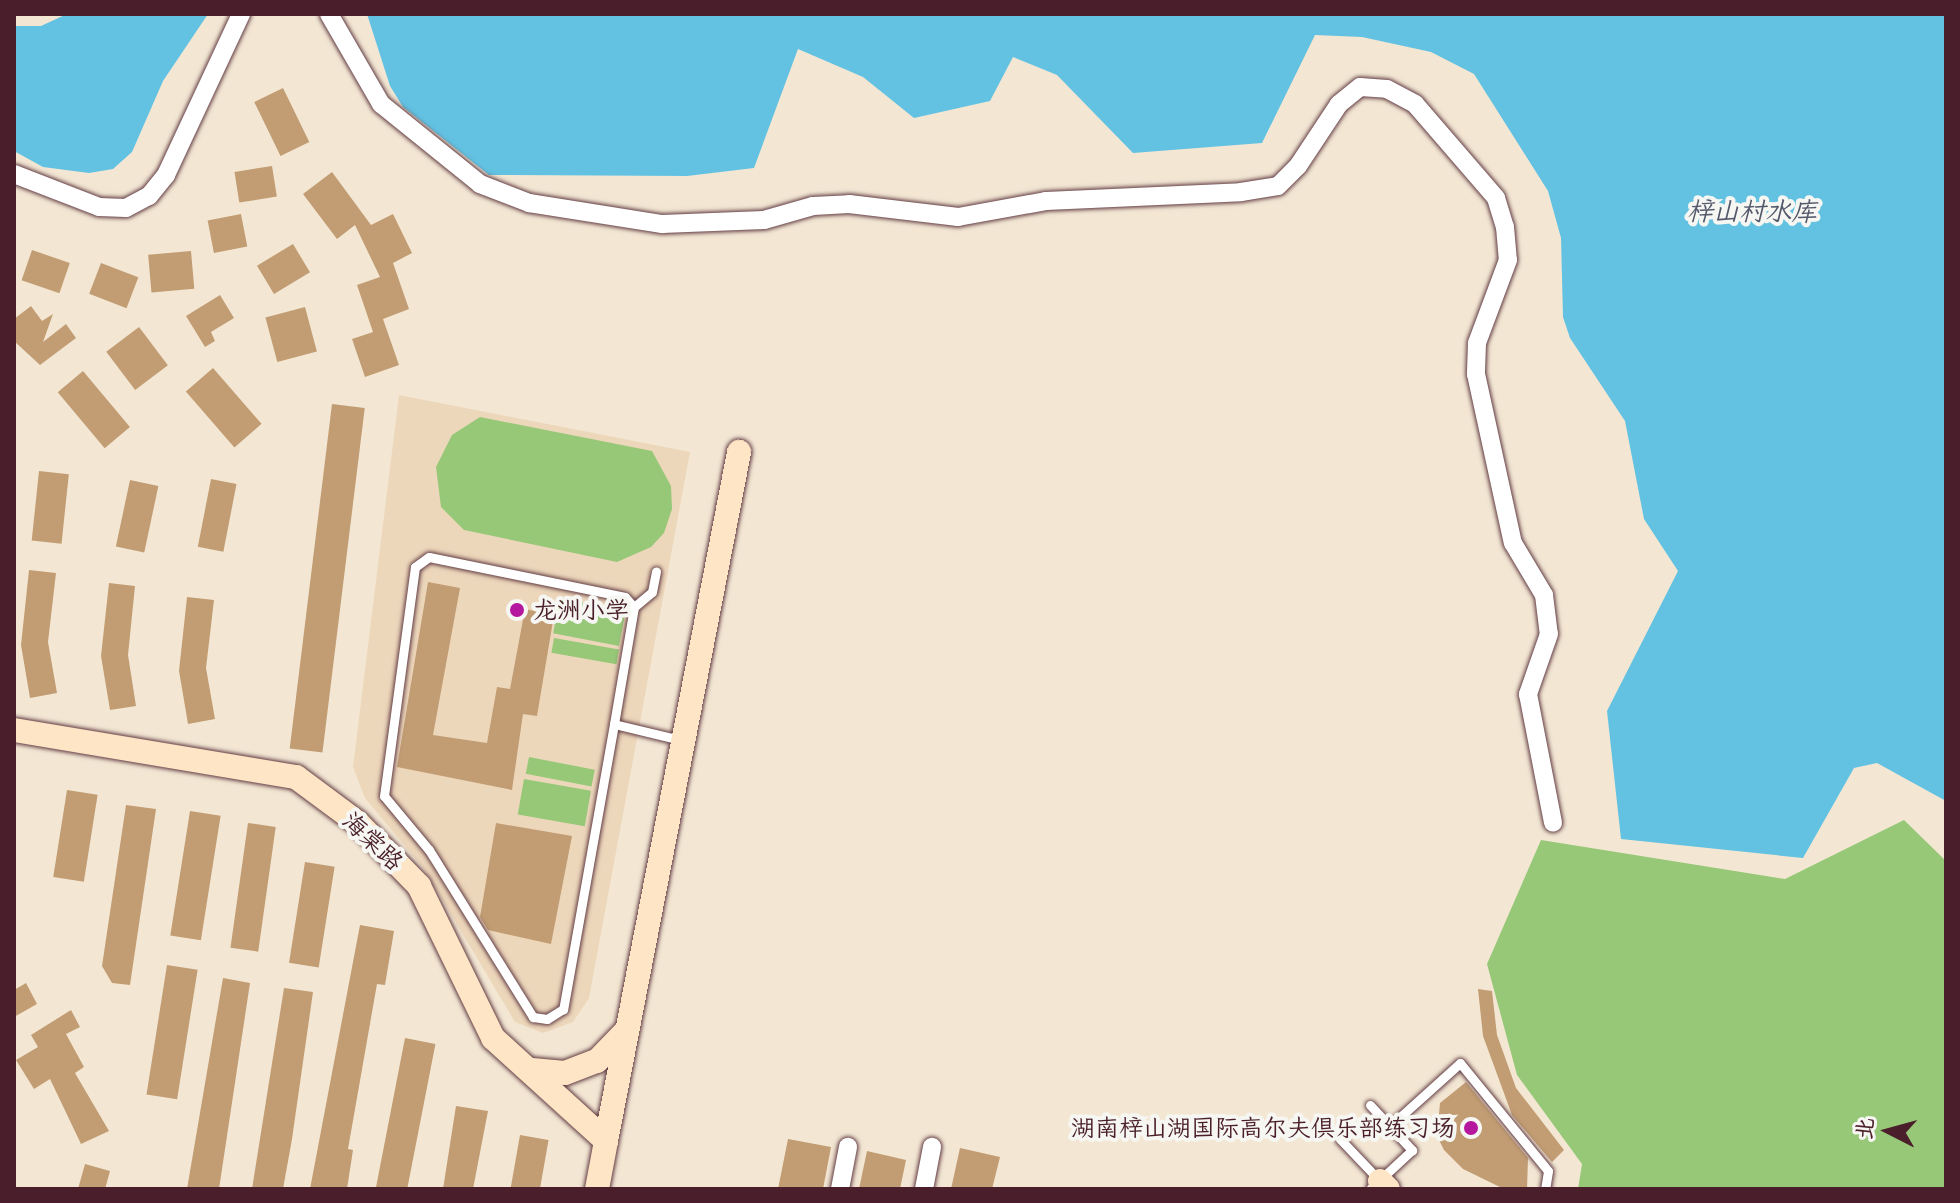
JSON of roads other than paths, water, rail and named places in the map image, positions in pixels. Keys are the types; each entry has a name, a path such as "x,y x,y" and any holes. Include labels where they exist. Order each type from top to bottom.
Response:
{"street":[{"path":"14,174 99,207 126,208 149,196 166,175 241,14"},
{"path":"329,14 381,104 480,184 529,203 662,224 764,220 813,206 849,204 958,217 1046,201 1241,192 1278,186 1298,166 1339,104 1360,87 1387,89 1415,104 1496,198 1505,227 1508,260 1477,343 1476,374 1513,543 1544,595 1549,634 1528,694 1553,823"},
{"path":"597,1189 680,740 739,452"},
{"name":"海棠路","path":"14,730 296,777 358,823 419,886 493,1038 532,1070 606,1141"},
{"path":"532,1070 565,1073 597,1061 627,1030"},
{"path":"840,1189 848,1147"},
{"path":"924,1189 932,1147"}],"lane":[{"path":"634,607 625,597 429,557 415,567 384,796 429,850 533,1017 547,1019 563,1009 634,607 652,592 656,571"},
{"path":"614,724 680,740"},
{"path":"1390,1126 1460,1063 1548,1171 1545,1189"},
{"path":"1340,1139 1379,1186 1412,1150 1370,1105"}],"water":[{"path":"67,14 208,14 163,81 132,152 113,169 89,173 43,167 14,151 14,26 41,26"},
{"name":"梓山村水库","path":"367,14 1946,14 1946,801 1877,763 1854,768 1803,858 1621,839 1607,711 1678,571 1644,519 1625,421 1570,338 1563,317 1561,238 1548,191 1474,74 1431,52 1362,37 1315,35 1262,143 1133,153 1057,75 1013,57 990,101 914,118 863,77 798,49 754,168 687,176 489,175 403,107 390,86"}],"place":[{"name":"龙洲小学","path":"517,610"},
{"name":"湖南梓山湖国际高尔夫俱乐部练习场","path":"1471,1128"}]}
